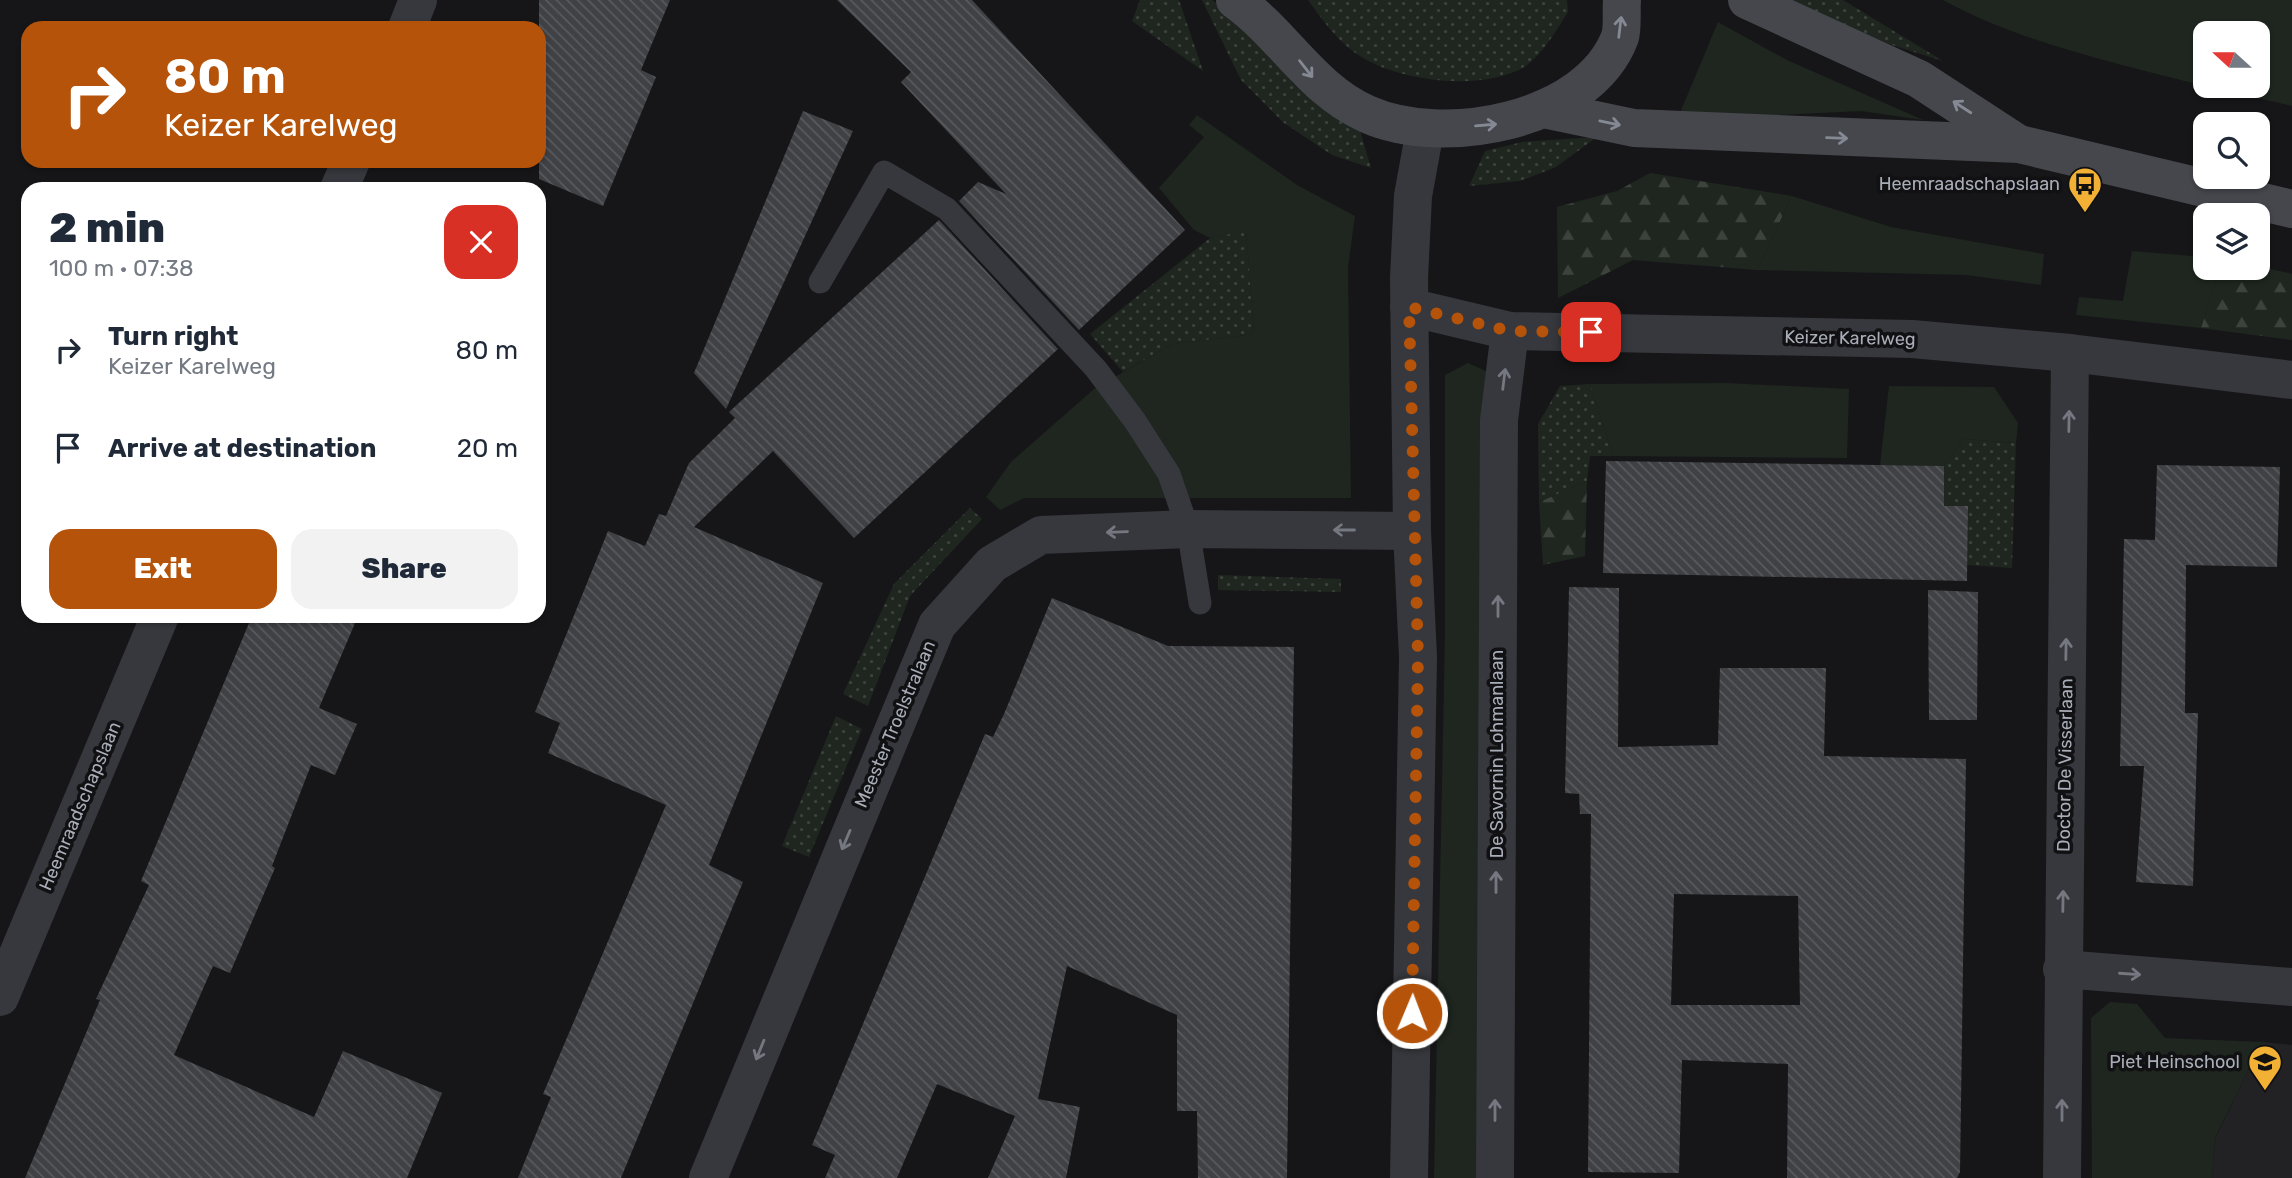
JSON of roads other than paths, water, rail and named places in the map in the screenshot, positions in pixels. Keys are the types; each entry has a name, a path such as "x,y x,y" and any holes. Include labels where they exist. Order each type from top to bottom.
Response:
{"main road":[{"path":"1252,6 1317,82 1367,115 1425,130 1496,125 1543,109 1593,79 1620,36 1622,0"},
{"path":"1746,0 1919,79 2019,144"},
{"path":"1543,109 1646,129 2019,144 2292,209"}],"street":[{"path":"410,21 418,0"},
{"path":"1409,1178 1418,657 1412,531 1409,307 1413,196 1425,130"},
{"name":"Keizer Karelweg","path":"1409,307 1510,331 1912,339 2070,352 2292,380"},
{"name":"De Savornin Lohmanlaan","path":"1495,1178 1499,420 1510,331"},
{"name":"Doctor De Visserlaan","path":"2062,1178 2070,352"},
{"name":"Meester Troelstralaan","path":"708,1178 937,625 992,564 1041,535 1188,529 1412,531"},
{"name":"Heemraadschapslaan","path":"0,997 157,623"},
{"path":"2062,969 2292,987"}],"lane":[{"path":"820,282 884,172 947,209 1096,369 1169,474 1188,529 1200,603"}],"place":[{"name":"Heemraadschapslaan","path":"2085,214"},
{"name":"Piet Heinschool","path":"2265,1092"}]}
